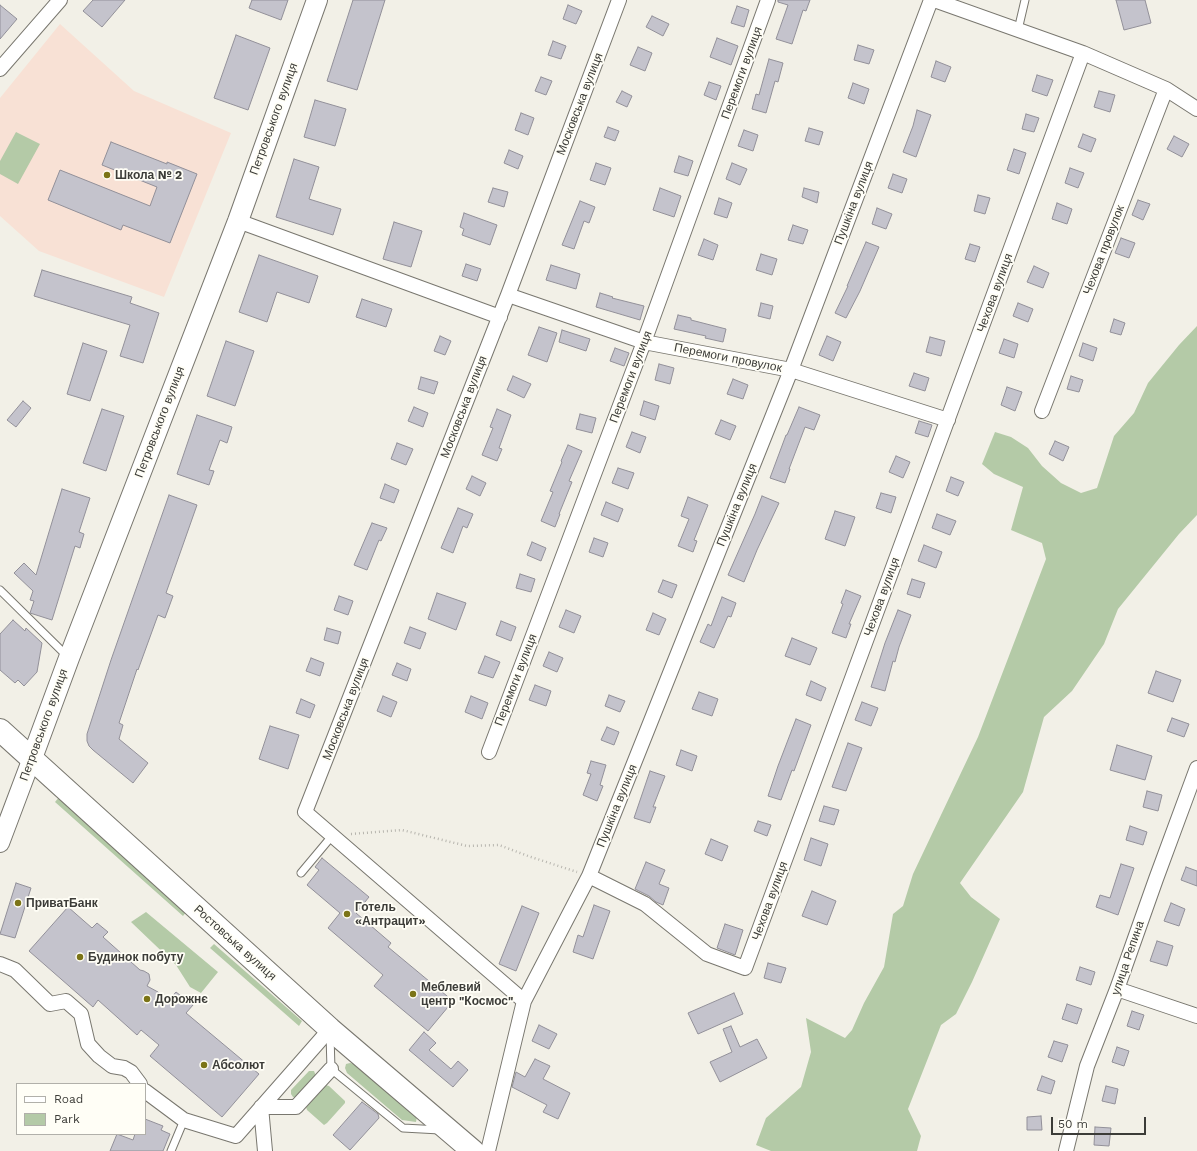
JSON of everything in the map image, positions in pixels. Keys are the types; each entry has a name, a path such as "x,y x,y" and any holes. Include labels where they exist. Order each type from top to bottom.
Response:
{"highway":[{"name":"Ростовська вулиця","path":"0,730 330,1029 473,1151"}],"main road":[{"name":"Петровського вулиця","path":"32,758 68,658 238,221 317,0"}],"street":[{"path":"0,69 60,0"},
{"name":"Московська вулиця","path":"332,836 305,812 500,317 619,0"},
{"name":"Перемоги вулиця","path":"488,752 644,342 768,0"},
{"name":"Пушкіна вулиця","path":"488,1151 524,1001 589,876 791,370 931,0"},
{"path":"934,0 1083,53 1166,89 1197,109"},
{"name":"Чехова вулиця","path":"589,876 645,904 707,954 745,968 1083,53"},
{"name":"Чехова провулок","path":"1042,411 1166,89"},
{"path":"238,221 500,317"},
{"name":"Перемоги провулок","path":"508,295 644,342 791,370 948,420"},
{"name":"Петровського вулиця","path":"0,843 32,758"},
{"name":"улица Репина","path":"1066,1151 1087,1066 1117,989 1197,768"},
{"path":"332,836 524,1001"},
{"path":"0,964 15,970 50,1004 66,1001 81,1014 88,1044 99,1056 112,1066 124,1068 132,1072 139,1083"},
{"path":"1117,989 1197,1016"},
{"path":"146,1092 184,1120 236,1136 330,1029"},
{"path":"260,1107 296,1107 331,1069"},
{"path":"260,1107 265,1151"}],"lane":[{"path":"1018,30 1025,0"},
{"path":"0,590 68,658"},
{"path":"301,873 332,836"},
{"path":"330,1029 331,1069 403,1128 451,1131"},
{"path":"171,1151 184,1120"}],"path":[{"path":"332,836 402,830 467,846 499,845 589,876"}],"shaded area":[{"name":"Школа № 2","path":"60,24 134,91 231,133 164,297 39,251 0,216 0,98"}],"green space":[{"path":"16,132 40,144 18,184 0,174 0,161"},
{"path":"1197,326 1197,515 1179,534 1118,609 1104,644 1072,691 1044,717 1023,792 960,883 971,897 1000,919 956,1014 941,1025 908,1109 921,1136 917,1151 771,1151 756,1145 766,1118 801,1087 811,1052 806,1018 845,1038 852,1030 864,1003 884,967 893,914 903,906 913,874 978,737 1046,559 1042,543 1011,530 1023,487 994,474 982,464 995,432 1011,437 1028,448 1042,466 1061,483 1081,493 1097,488 1114,436 1134,413 1148,383 1179,345"},
{"path":"60,796 187,911 183,916 55,802"},
{"path":"146,912 218,972 201,993 190,987 176,965 131,922"},
{"path":"214,944 302,1021 299,1026 210,948"},
{"path":"346,1064 355,1064 417,1116 416,1122 402,1120 347,1073 345,1068"},
{"path":"309,1071 314,1071 316,1076 298,1096 293,1097 291,1090"},
{"path":"326,1085 345,1101 345,1103 324,1125 307,1110 306,1107"}],"building":[{"path":"93,0 125,0 102,27 83,11"},
{"path":"252,0 288,0 281,20 249,8"},
{"path":"353,0 385,0 357,90 327,81"},
{"path":"778,0 810,0 806,11 803,10 792,44 776,39 788,5 778,2"},
{"path":"1116,0 1145,0 1151,23 1124,30"},
{"path":"0,5 17,19 0,39"},
{"path":"568,5 582,11 576,24 563,19"},
{"path":"737,6 749,10 744,27 731,23"},
{"path":"652,16 669,24 663,36 646,27"},
{"path":"236,35 270,48 248,110 214,98"},
{"path":"717,38 738,46 731,65 710,57"},
{"path":"553,41 566,46 561,59 548,55"},
{"path":"858,45 874,50 869,64 854,60"},
{"path":"638,47 652,53 645,71 630,65"},
{"path":"769,59 783,63 778,82 775,81 766,113 752,109 756,94 759,95"},
{"path":"936,61 951,67 945,82 931,77"},
{"path":"1037,75 1053,80 1047,96 1032,91"},
{"path":"541,77 552,81 546,95 535,91"},
{"path":"709,82 721,86 716,100 704,95"},
{"path":"853,83 869,89 864,104 848,98"},
{"path":"622,91 632,96 627,107 616,102"},
{"path":"1099,91 1115,95 1110,112 1094,107"},
{"path":"315,100 346,109 335,146 304,137"},
{"path":"917,110 931,115 916,157 903,152 913,126"},
{"path":"521,113 534,118 528,135 515,130"},
{"path":"1026,114 1039,118 1034,132 1022,129"},
{"path":"608,127 619,131 615,141 604,137"},
{"path":"809,128 823,132 819,145 805,141"},
{"path":"744,130 758,135 753,151 738,146"},
{"path":"1083,134 1096,139 1091,152 1078,147"},
{"path":"1174,136 1189,144 1182,157 1167,149"},
{"path":"111,142 197,174 170,243 123,225 121,230 48,200 60,170 150,206 157,187 102,165"},
{"path":"1014,149 1026,153 1019,174 1007,170"},
{"path":"509,150 523,156 518,169 504,163"},
{"path":"679,156 693,161 688,176 674,172"},
{"path":"294,159 319,167 309,199 341,209 333,235 276,217"},
{"path":"596,163 611,168 605,185 590,180"},
{"path":"732,163 747,169 740,185 726,179"},
{"path":"1070,168 1084,173 1078,188 1065,183"},
{"path":"893,174 907,179 902,193 888,188"},
{"path":"493,188 508,192 504,207 488,202"},
{"path":"660,188 681,196 674,217 653,210"},
{"path":"804,188 819,192 817,203 802,197"},
{"path":"978,195 990,198 985,214 974,211"},
{"path":"719,198 732,203 727,218 714,214"},
{"path":"1138,200 1150,204 1143,220 1132,215"},
{"path":"580,201 595,207 589,223 584,221 574,249 562,245"},
{"path":"1057,203 1072,209 1067,224 1052,219"},
{"path":"877,208 892,214 886,229 872,224"},
{"path":"464,213 497,225 490,245 462,235 464,229 460,227"},
{"path":"394,222 422,231 411,267 383,259"},
{"path":"793,225 808,230 803,244 788,240"},
{"path":"1121,238 1135,243 1129,258 1115,253"},
{"path":"704,239 718,245 713,260 698,255"},
{"path":"866,242 879,247 860,291 846,318 835,313"},
{"path":"970,244 980,247 975,262 965,259"},
{"path":"761,254 777,259 772,275 756,270"},
{"path":"259,255 318,276 309,303 277,292 267,322 239,312"},
{"path":"466,264 481,269 477,281 462,276"},
{"path":"551,265 580,274 576,289 546,280"},
{"path":"1034,266 1049,273 1043,288 1027,282"},
{"path":"42,270 132,297 130,303 159,313 143,363 120,356 130,325 34,296"},
{"path":"600,293 613,297 612,298 644,306 640,320 596,307"},
{"path":"362,299 392,309 386,327 356,317"},
{"path":"761,303 773,306 770,319 758,316"},
{"path":"1018,303 1033,309 1028,322 1013,316"},
{"path":"678,315 726,329 723,342 705,338 706,336 674,329"},
{"path":"1114,319 1125,323 1121,335 1110,332"},
{"path":"539,327 557,333 547,362 528,355"},
{"path":"562,330 590,339 586,351 559,342"},
{"path":"440,336 451,341 445,355 434,351"},
{"path":"827,336 841,342 833,361 819,355"},
{"path":"930,337 945,341 941,356 926,352"},
{"path":"1004,339 1018,344 1014,358 999,353"},
{"path":"226,341 254,351 235,406 207,396"},
{"path":"83,343 107,351 90,401 67,394"},
{"path":"1083,343 1097,348 1093,361 1079,356"},
{"path":"615,348 629,353 624,366 610,361"},
{"path":"659,364 674,368 670,384 655,380"},
{"path":"914,373 929,378 925,391 909,386"},
{"path":"513,376 531,384 524,398 507,390"},
{"path":"1071,376 1083,380 1079,392 1067,389"},
{"path":"421,377 438,382 434,394 418,389"},
{"path":"733,379 748,385 743,399 727,394"},
{"path":"1007,387 1022,392 1015,411 1001,405"},
{"path":"23,401 31,408 16,427 7,420"},
{"path":"644,401 659,406 655,420 640,415"},
{"path":"414,407 428,413 423,427 408,421"},
{"path":"799,407 820,415 814,430 805,427 785,483 770,478 786,435"},
{"path":"102,409 124,416 106,471 83,463"},
{"path":"497,409 511,415 499,448 502,449 497,461 482,455 493,428 490,427"},
{"path":"580,414 596,418 592,433 576,429"},
{"path":"197,415 232,427 227,443 220,440 209,470 214,471 209,485 177,474"},
{"path":"721,420 736,426 730,440 715,434"},
{"path":"919,421 932,425 928,437 915,433"},
{"path":"632,432 646,437 640,453 626,447"},
{"path":"1055,441 1069,447 1063,461 1049,454"},
{"path":"397,443 413,449 406,465 391,459"},
{"path":"568,445 582,451 569,481 572,482 555,527 541,521 553,492 550,491"},
{"path":"896,456 910,462 903,478 889,472"},
{"path":"618,468 634,473 628,489 612,483"},
{"path":"472,476 486,483 480,496 466,489"},
{"path":"951,477 964,482 958,496 946,491"},
{"path":"385,484 399,490 394,503 380,498"},
{"path":"62,489 90,498 79,532 84,534 80,548 75,546 52,620 30,613 34,601 30,600 33,591 14,573 24,563 36,575"},
{"path":"881,493 896,497 891,513 876,508"},
{"path":"169,495 197,505 166,593 173,596 165,618 158,615 138,670 137,669 119,723 123,725 119,739 148,763 133,783 89,746 87,734 111,660"},
{"path":"762,496 779,503 744,582 728,575"},
{"path":"688,497 708,505 694,540 697,541 693,552 678,546 689,519 681,516"},
{"path":"606,502 623,509 618,522 601,515"},
{"path":"458,508 473,514 467,528 463,526 453,553 441,548"},
{"path":"835,511 855,517 845,546 825,539"},
{"path":"937,514 956,521 950,535 932,528"},
{"path":"372,523 387,528 381,541 379,540 367,570 354,565"},
{"path":"594,538 608,543 603,557 589,552"},
{"path":"532,542 546,548 541,561 527,555"},
{"path":"924,545 942,552 936,568 918,561"},
{"path":"520,574 535,579 531,592 516,588"},
{"path":"912,579 925,583 920,598 907,594"},
{"path":"663,580 677,585 672,598 658,592"},
{"path":"846,590 861,596 849,624 851,624 846,638 832,633 843,604 841,603"},
{"path":"437,593 466,603 456,630 428,619"},
{"path":"339,596 353,601 348,615 334,610"},
{"path":"722,597 736,603 731,617 728,616 714,648 700,642 708,624 711,626"},
{"path":"566,610 581,616 574,633 559,627"},
{"path":"898,610 911,615 895,662 893,661 885,691 871,687 885,643"},
{"path":"653,613 666,619 659,635 646,630"},
{"path":"13,620 25,631 26,628 42,643 37,672 24,686 18,680 15,683 0,670 0,634"},
{"path":"501,621 516,627 511,641 496,635"},
{"path":"410,627 426,633 420,649 404,643"},
{"path":"327,628 341,632 338,644 324,640"},
{"path":"792,638 817,648 810,665 785,656"},
{"path":"549,652 563,658 557,672 543,666"},
{"path":"485,656 500,662 493,678 478,673"},
{"path":"311,658 324,663 320,676 306,671"},
{"path":"397,663 411,669 407,681 392,675"},
{"path":"1156,671 1181,680 1173,702 1148,693"},
{"path":"811,681 826,688 821,701 806,695"},
{"path":"535,685 551,691 546,706 529,700"},
{"path":"699,692 718,699 712,716 692,709"},
{"path":"609,695 625,701 620,712 605,706"},
{"path":"383,696 397,702 391,717 377,711"},
{"path":"471,696 488,703 482,719 465,712"},
{"path":"301,699 315,705 310,718 296,713"},
{"path":"862,702 878,708 871,726 855,720"},
{"path":"1172,718 1189,724 1184,737 1167,731"},
{"path":"796,719 811,725 794,771 792,770 781,800 768,796"},
{"path":"270,726 299,735 288,769 259,759"},
{"path":"607,727 619,732 614,745 601,740"},
{"path":"848,743 862,748 846,791 832,787"},
{"path":"1117,745 1152,756 1145,780 1110,770"},
{"path":"681,750 697,756 692,771 676,765"},
{"path":"591,761 606,765 600,785 603,786 597,801 583,795 591,774 587,773"},
{"path":"650,771 665,776 653,807 656,807 650,823 634,818"},
{"path":"1147,791 1162,795 1158,811 1143,807"},
{"path":"824,806 839,810 834,825 819,821"},
{"path":"758,821 771,825 767,836 754,831"},
{"path":"1130,826 1147,832 1143,845 1126,840"},
{"path":"811,838 828,844 821,866 804,860"},
{"path":"711,839 728,846 722,861 705,854"},
{"path":"322,858 369,897 356,913 391,943 388,947 453,1001 428,1031 374,986 383,975 328,928 340,913 307,885 319,870 315,867"},
{"path":"646,862 665,870 659,884 669,888 663,905 635,889"},
{"path":"1121,864 1134,868 1118,915 1096,907 1100,895 1110,898"},
{"path":"1186,867 1197,871 1197,886 1181,880"},
{"name":"ПриватБанк","path":"16,883 31,888 15,938 0,934"},
{"path":"812,891 836,901 827,925 802,916"},
{"path":"1171,903 1185,909 1179,926 1164,921"},
{"path":"594,905 610,911 593,959 573,952 578,935 583,937"},
{"path":"522,906 539,913 516,971 499,964"},
{"path":"68,907 92,928 97,923 108,932 103,937 140,970 149,974 150,980 147,986 158,992 168,1001 176,992 193,1005 186,1013 259,1074 222,1117 150,1056 159,1045 141,1030 137,1035 98,1000 93,1007 29,951"},
{"path":"725,924 743,930 735,955 717,948"},
{"path":"1157,941 1173,946 1167,966 1150,961"},
{"path":"768,963 786,968 781,983 764,978"},
{"path":"1080,967 1095,972 1091,985 1076,980"},
{"path":"734,993 743,1014 698,1034 688,1013"},
{"path":"1067,1004 1082,1009 1077,1024 1062,1019"},
{"path":"1132,1011 1144,1015 1139,1030 1127,1026"},
{"path":"539,1025 557,1034 549,1049 532,1041"},
{"path":"731,1026 740,1047 757,1039 767,1058 720,1082 710,1062 732,1052 723,1029"},
{"path":"424,1032 436,1043 429,1050 451,1069 458,1061 468,1070 453,1087 409,1050"},
{"path":"1054,1041 1068,1045 1062,1062 1048,1057"},
{"path":"1117,1047 1129,1051 1124,1066 1112,1062"},
{"path":"535,1059 550,1066 543,1079 570,1093 558,1119 543,1112 547,1105 512,1087 516,1072 525,1077"},
{"path":"1042,1076 1055,1081 1051,1094 1037,1090"},
{"path":"1106,1086 1118,1089 1115,1104 1102,1101"},
{"path":"362,1102 378,1114 379,1118 350,1150 333,1135"},
{"path":"1041,1116 1042,1130 1027,1130 1027,1117"},
{"path":"146,1119 163,1126 161,1130 170,1134 163,1151 110,1151 117,1135 133,1140 135,1135 146,1135"},
{"path":"1095,1127 1111,1128 1109,1146 1094,1145"}],"place":[{"name":"Школа № 2","path":"107,175"},
{"name":"ПриватБанк","path":"18,903"},
{"name":"Готель «Антрацит»","path":"347,914"},
{"name":"Будинок побуту","path":"80,957"},
{"name":"Меблевий центр \"Космос\"","path":"413,994"},
{"name":"Дорожнє","path":"147,999"},
{"name":"Абсолют","path":"204,1065"}]}
